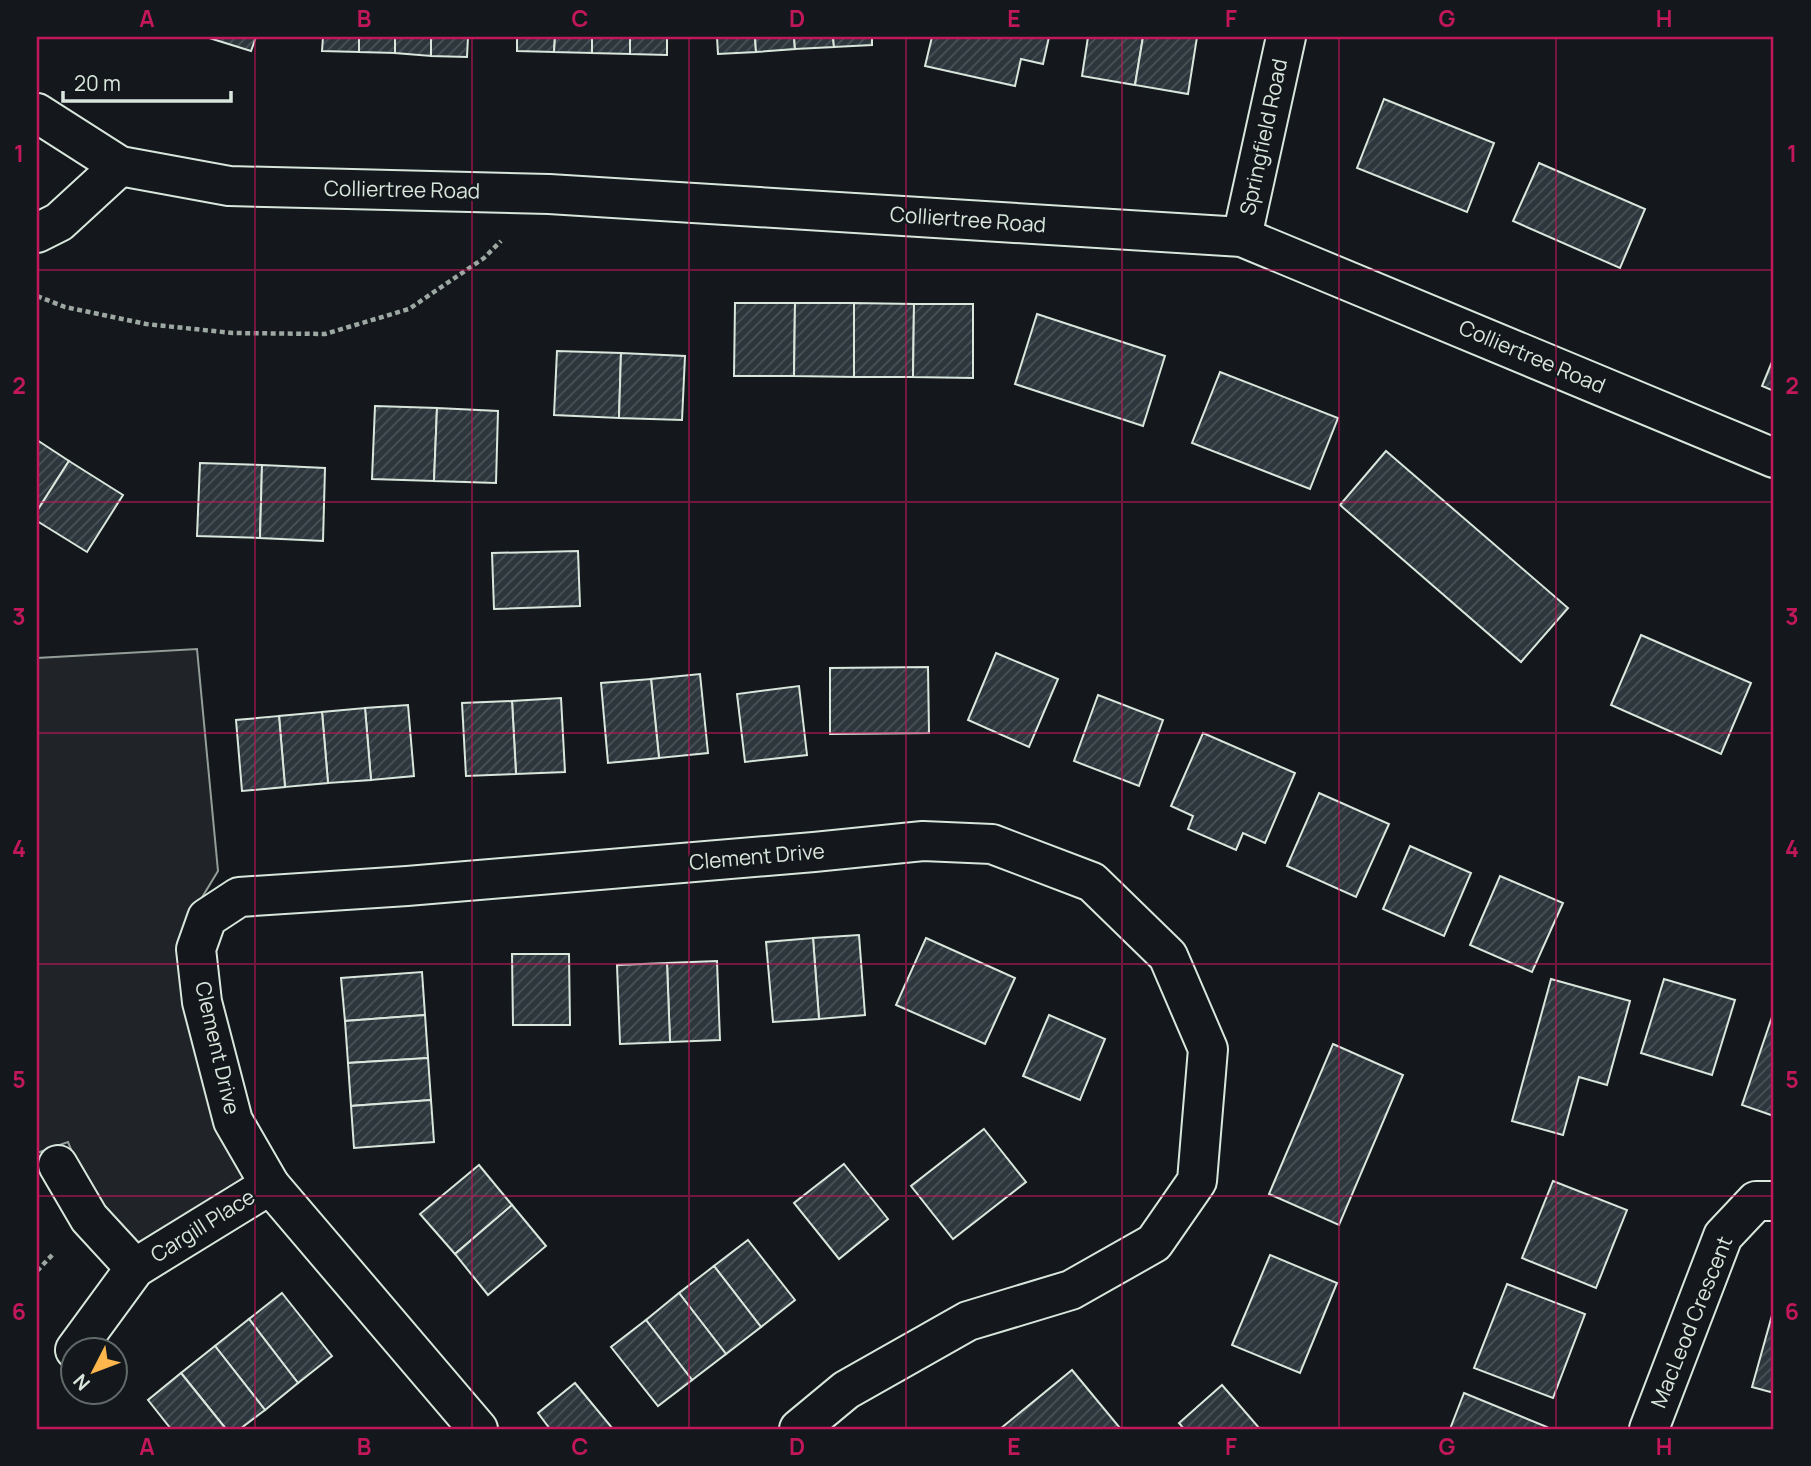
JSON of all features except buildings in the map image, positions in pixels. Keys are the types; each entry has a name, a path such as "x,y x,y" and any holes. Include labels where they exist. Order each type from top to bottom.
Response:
{"street":[{"name":"Springfield Road","path":"1242,237 1286,37"},
{"name":"Colliertree Road","path":"37,113 120,166 229,186 549,194 1242,237 1774,458"},
{"path":"37,233 59,222 120,166"},
{"name":"Clement Drive","path":"478,1429 270,1185 233,1121 202,1002 196,949 207,918 239,897 421,885 923,841 992,844 1092,882 1168,956 1208,1049 1197,1181 1154,1243 1071,1290 968,1321 846,1391 799,1429"},
{"name":"Cargill Place","path":"58,1165 89,1217 135,1268"},
{"name":"Cargill Place","path":"86,1336 135,1268 270,1185"},
{"name":"MacLeod Crescent","path":"1649,1429 1723,1236 1756,1201 1774,1201"}],"path":[{"path":"37,296 65,307 146,324 233,333 325,334 409,309 484,258 549,194"}],"shaded area":[{"path":"197,649 218,871 195,909 250,1179 131,1254 96,1211 68,1142 37,1153 37,658"}]}
